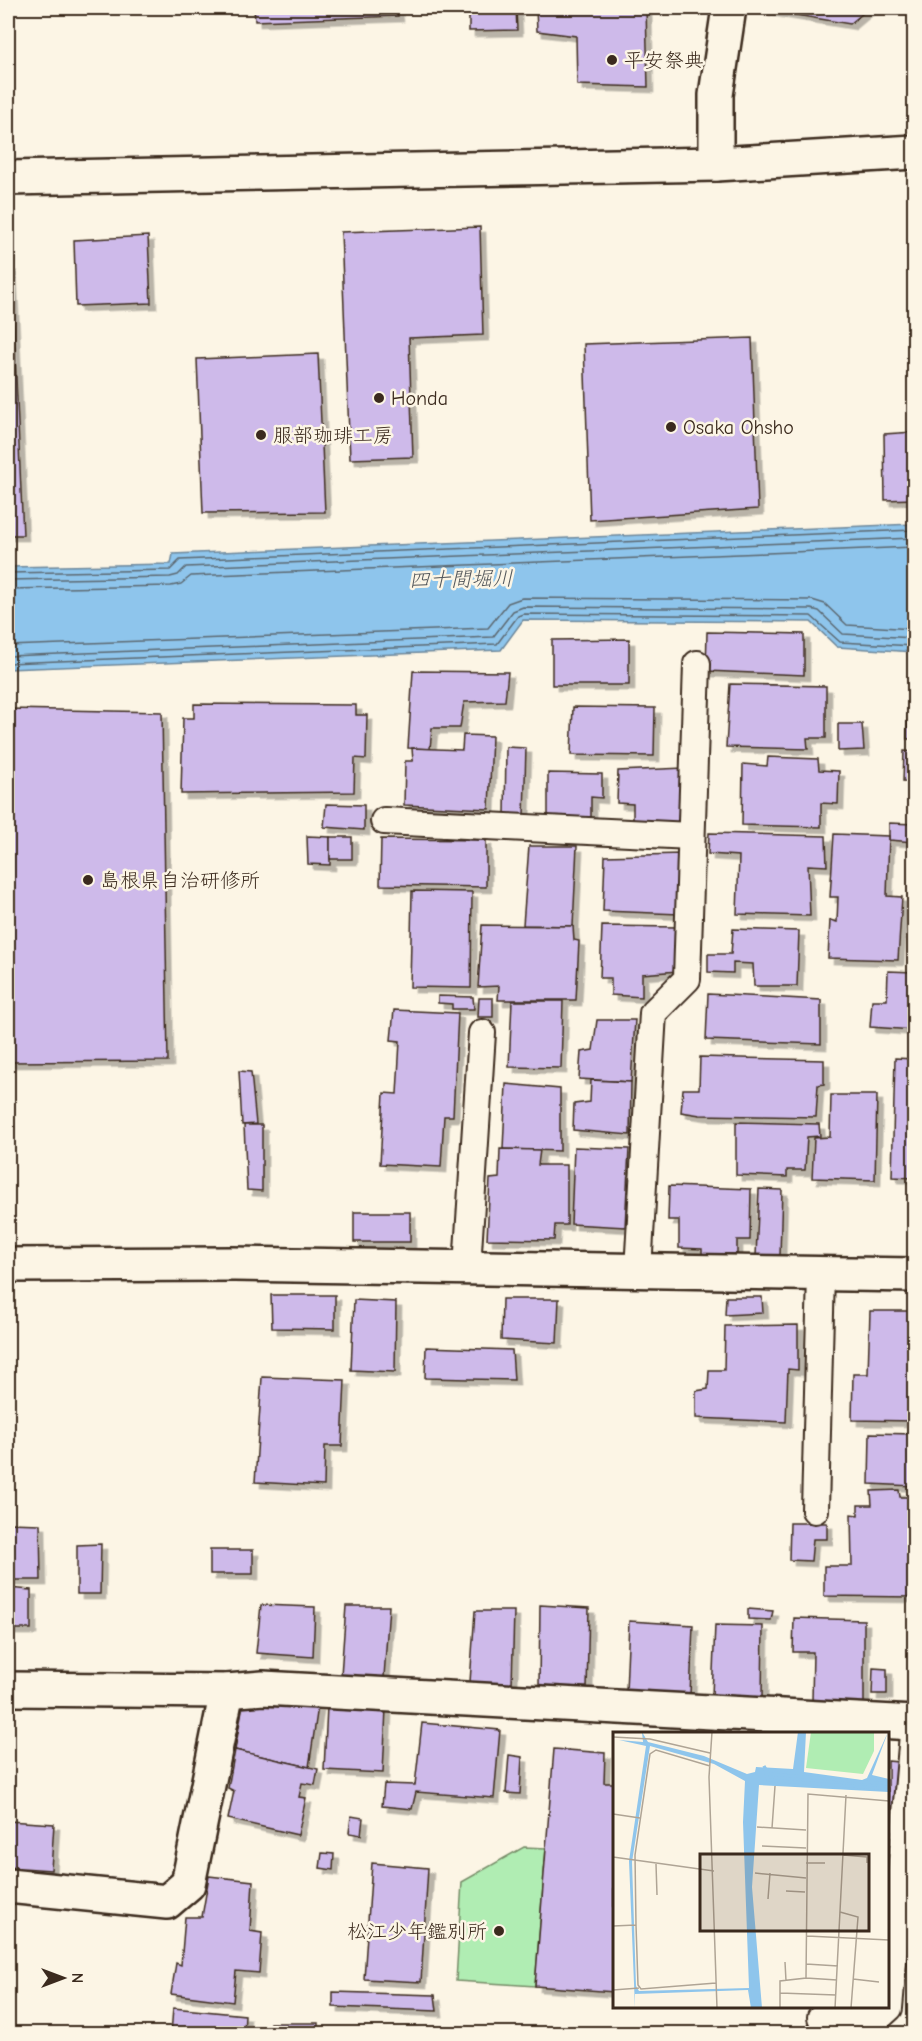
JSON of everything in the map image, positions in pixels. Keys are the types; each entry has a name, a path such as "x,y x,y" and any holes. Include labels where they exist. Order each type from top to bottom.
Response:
{"street":[{"path":"716,164 716,95 729,8"},
{"path":"8,178 716,164 915,152"},
{"path":"8,1266 234,1264 915,1275"},
{"path":"8,1689 227,1691 263,1688 719,1723 914,1723"},
{"path":"8,1886 167,1902 188,1884 227,1691"}],"lane":[{"path":"638,1270 653,1013 687,979 697,664"},
{"path":"384,821 691,836"},
{"path":"467,1267 482,1034"},
{"path":"815,1510 821,1274"},
{"path":"821,2017 877,2019 890,2008 906,1914 914,1723"}],"green space":[{"name":"松江少年鑑別所","path":"524,1847 546,1848 535,1986 456,1981 462,1882"}],"water":[{"name":"四十間堀川","path":"914,524 914,652 837,647 811,622 523,620 501,650 8,669 8,567 171,564 173,554"}],"building":[{"path":"254,8 397,8 398,16 255,21"},
{"path":"469,8 516,8 517,30 469,31"},
{"name":"平安祭典","path":"536,8 646,8 648,87 577,85 576,36 537,31"},
{"path":"754,8 869,8 850,24"},
{"name":"Honda","path":"480,227 483,335 409,338 413,457 350,459 341,232"},
{"path":"148,236 151,303 76,306 74,240"},
{"path":"8,266 11,266 23,535 8,535"},
{"name":"Osaka Ohsho","path":"752,338 758,509 590,520 584,344"},
{"name":"服部珈琲工房","path":"318,354 325,512 203,513 197,359"},
{"path":"914,432 914,499 885,500 884,434"},
{"path":"707,632 804,634 804,675 706,671"},
{"path":"629,639 629,685 552,685 552,640"},
{"path":"413,671 508,672 505,701 464,702 460,728 432,728 430,749 408,748"},
{"path":"909,673 914,673 914,739 907,739"},
{"path":"730,684 826,686 826,738 807,738 808,749 726,747"},
{"path":"194,704 356,705 356,715 367,715 366,759 355,758 354,792 181,794 183,718 194,718"},
{"path":"573,707 655,708 654,756 571,755"},
{"name":"島根県自治研修所","path":"8,709 162,712 168,1061 8,1062 8,974 13,974"},
{"path":"838,724 862,724 864,750 838,751"},
{"path":"463,735 492,736 489,809 404,805 405,761 413,761 412,748 462,750"},
{"path":"506,747 526,748 524,816 505,816"},
{"path":"904,751 914,752 914,782 903,781"},
{"path":"768,757 818,759 819,770 839,771 838,804 821,803 821,827 742,825 743,764 767,766"},
{"path":"684,768 679,822 633,821 633,804 617,803 618,771"},
{"path":"548,773 602,774 602,798 591,797 591,819 548,818"},
{"path":"326,804 364,805 364,830 324,827"},
{"path":"889,823 914,824 914,842 889,840"},
{"path":"709,833 826,836 827,866 808,865 810,916 737,914 739,856 708,854"},
{"path":"834,834 889,836 887,896 902,897 898,960 828,958 830,920 837,922 838,897 830,897"},
{"path":"307,836 330,837 330,865 308,864"},
{"path":"330,837 352,837 352,859 330,859"},
{"path":"381,839 486,840 486,887 380,885"},
{"path":"529,846 577,846 573,926 523,925"},
{"path":"681,854 679,914 603,911 605,856"},
{"path":"412,891 472,892 471,988 410,987"},
{"path":"482,925 573,926 574,940 579,941 576,1000 498,1000 499,986 478,987"},
{"path":"602,926 678,927 678,971 642,974 642,997 611,995 611,978 600,978"},
{"path":"733,929 799,931 797,986 754,986 753,964 733,963 733,973 708,972 708,954 731,954"},
{"path":"888,971 914,972 914,1030 870,1027 872,1000 887,1000"},
{"path":"708,994 821,1000 821,1044 706,1040"},
{"path":"438,996 473,997 474,1009 452,1009 452,1004 438,1003"},
{"path":"479,998 493,998 493,1017 478,1017"},
{"path":"512,1001 563,1001 561,1068 509,1067"},
{"path":"394,1010 458,1013 453,1116 444,1116 441,1167 380,1164 384,1093 397,1094 400,1041 391,1040"},
{"path":"597,1020 635,1020 631,1082 579,1079 581,1052 593,1050"},
{"path":"700,1057 824,1060 824,1084 818,1085 816,1117 700,1115 681,1112 683,1089 699,1089"},
{"path":"895,1058 914,1059 914,1178 892,1177"},
{"path":"239,1071 251,1072 256,1124 242,1125"},
{"path":"591,1080 631,1082 630,1135 573,1130 574,1104 590,1102"},
{"path":"506,1084 560,1089 560,1151 503,1149"},
{"path":"831,1095 877,1095 875,1180 812,1178 814,1138 830,1137"},
{"path":"736,1122 819,1124 820,1136 807,1137 805,1170 787,1170 787,1177 736,1175"},
{"path":"244,1125 262,1125 262,1191 247,1190"},
{"path":"574,1147 629,1149 625,1227 571,1224"},
{"path":"500,1149 540,1150 538,1165 567,1165 567,1225 555,1225 554,1240 487,1239 490,1179 499,1178"},
{"path":"669,1186 751,1189 750,1240 737,1240 737,1254 702,1254 702,1249 679,1248 679,1220 668,1220"},
{"path":"759,1189 782,1190 780,1256 756,1256"},
{"path":"354,1212 410,1212 410,1242 354,1242"},
{"path":"271,1295 335,1295 335,1329 272,1328"},
{"path":"726,1297 762,1297 763,1313 725,1315"},
{"path":"502,1299 559,1299 557,1343 501,1340"},
{"path":"354,1300 396,1302 395,1372 351,1370"},
{"path":"870,1311 914,1311 914,1421 852,1420 853,1374 868,1374"},
{"path":"798,1325 798,1370 788,1369 786,1422 696,1418 696,1391 708,1389 709,1370 724,1370 725,1326"},
{"path":"426,1347 512,1350 514,1380 425,1378"},
{"path":"262,1377 345,1380 342,1446 325,1446 324,1486 255,1482"},
{"path":"870,1433 914,1434 914,1486 869,1484"},
{"path":"899,1490 900,1497 914,1497 914,1597 824,1596 824,1566 852,1566 851,1514 858,1515 858,1505 872,1505 871,1491"},
{"path":"8,1523 40,1524 41,1580 8,1580"},
{"path":"790,1523 827,1523 827,1539 813,1539 811,1561 789,1560"},
{"path":"101,1544 100,1594 77,1594 77,1545"},
{"path":"210,1550 253,1550 253,1574 210,1574"},
{"path":"8,1588 31,1590 31,1629 8,1629"},
{"path":"261,1605 315,1607 313,1657 256,1653"},
{"path":"540,1605 589,1608 587,1689 539,1686"},
{"path":"346,1606 389,1606 384,1677 341,1675"},
{"path":"748,1609 773,1611 771,1620 748,1619"},
{"path":"475,1611 514,1611 512,1685 470,1682"},
{"path":"794,1618 864,1620 864,1703 812,1701 813,1652 793,1652"},
{"path":"629,1621 693,1625 690,1695 626,1691"},
{"path":"715,1625 763,1626 762,1698 712,1695"},
{"path":"873,1668 887,1669 887,1694 872,1694"},
{"path":"244,1698 318,1706 309,1767 235,1750"},
{"path":"327,1706 386,1709 383,1773 324,1770"},
{"path":"422,1723 500,1730 494,1798 416,1792 412,1809 382,1806 384,1784 415,1785"},
{"name":"松江少年鑑別所","path":"554,1749 605,1753 604,1783 613,1783 613,1992 535,1986"},
{"path":"235,1750 318,1769 315,1785 302,1783 299,1797 306,1798 298,1835 228,1819 234,1791 228,1788"},
{"path":"509,1755 522,1757 520,1794 506,1793"},
{"path":"889,1761 898,1762 891,1858 889,1858"},
{"path":"351,1816 363,1818 361,1835 349,1833"},
{"path":"8,1821 54,1824 51,1870 8,1867"},
{"path":"322,1853 334,1854 333,1870 320,1868"},
{"path":"372,1863 428,1868 421,1982 364,1979"},
{"path":"209,1876 253,1881 250,1931 262,1933 259,1973 236,1971 233,2002 171,1994 176,1963 181,1965 185,1917 202,1917"},
{"path":"333,1992 435,1995 437,2011 333,2007"},
{"path":"173,2008 245,2015 244,2034 171,2034"},
{"path":"270,2023 318,2023 318,2034 270,2034"},
{"path":"597,2030 644,2032 644,2034 596,2034"}],"place":[{"name":"平安祭典","path":"612,60"},
{"name":"Honda","path":"379,398"},
{"name":"Osaka Ohsho","path":"671,427"},
{"name":"服部珈琲工房","path":"261,435"},
{"name":"島根県自治研修所","path":"88,880"},
{"name":"松江少年鑑別所","path":"499,1931"}]}
